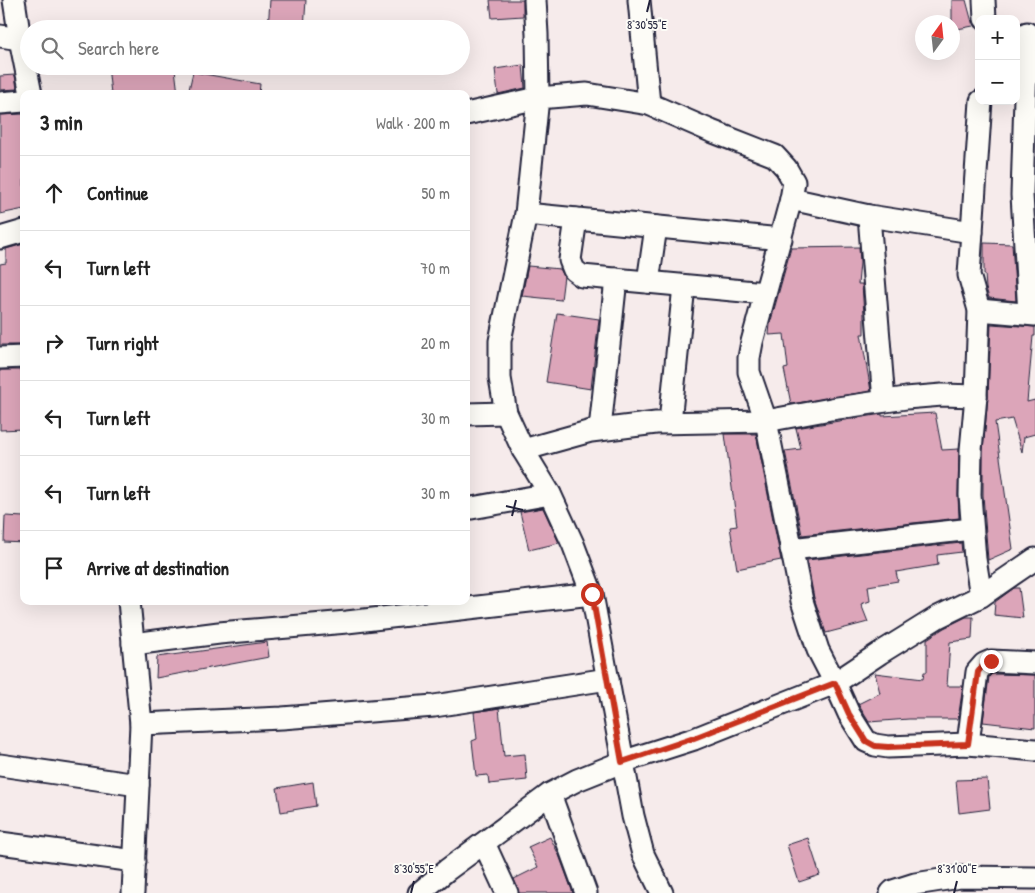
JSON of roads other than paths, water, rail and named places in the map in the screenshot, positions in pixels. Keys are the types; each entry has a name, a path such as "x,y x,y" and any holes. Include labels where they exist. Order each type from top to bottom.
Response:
{"street":[{"path":"14,0 10,37 20,64"},
{"path":"535,0 538,98 526,214 500,341 500,378 506,413 523,450 550,494 573,544 592,594 633,816 643,854 662,893"},
{"path":"639,0 649,104"},
{"path":"984,0 985,15"},
{"path":"979,310 1032,314 1026,33"},
{"path":"24,75 30,90"},
{"path":"470,113 538,98 587,94 649,104 775,156 786,168 794,182 791,199 752,342 749,372 766,420 802,601 818,650 849,714 866,741 875,746 968,744 1035,750"},
{"path":"0,103 20,101"},
{"path":"980,105 969,275 979,310 976,396 970,458 970,495 972,529 981,596"},
{"path":"791,199 869,216 972,232"},
{"path":"526,214 781,239"},
{"path":"869,216 884,401"},
{"path":"576,219 570,260 574,270 582,276 766,294"},
{"path":"648,282 656,227"},
{"path":"0,238 20,232"},
{"path":"600,429 616,279"},
{"path":"670,422 684,286"},
{"path":"0,358 20,357"},
{"path":"523,450 600,429 656,422 766,420 884,401 942,395 976,396"},
{"path":"470,414 506,413"},
{"path":"470,508 550,494"},
{"path":"791,549 972,529"},
{"path":"419,893 550,794 577,780 622,762 694,738 835,683 938,617 981,596 1035,559"},
{"path":"470,604 592,594"},
{"path":"129,605 141,724 133,893"},
{"path":"134,644 219,633 347,622 391,609 458,605"},
{"path":"968,744 978,672 984,664 991,661 1035,663"},
{"path":"141,724 282,718 434,706 608,679"},
{"path":"0,765 138,785"},
{"path":"550,794 586,893"},
{"path":"0,843 135,861"},
{"path":"484,843 507,893"},
{"path":"891,893 915,884 961,885 1035,878"}]}
